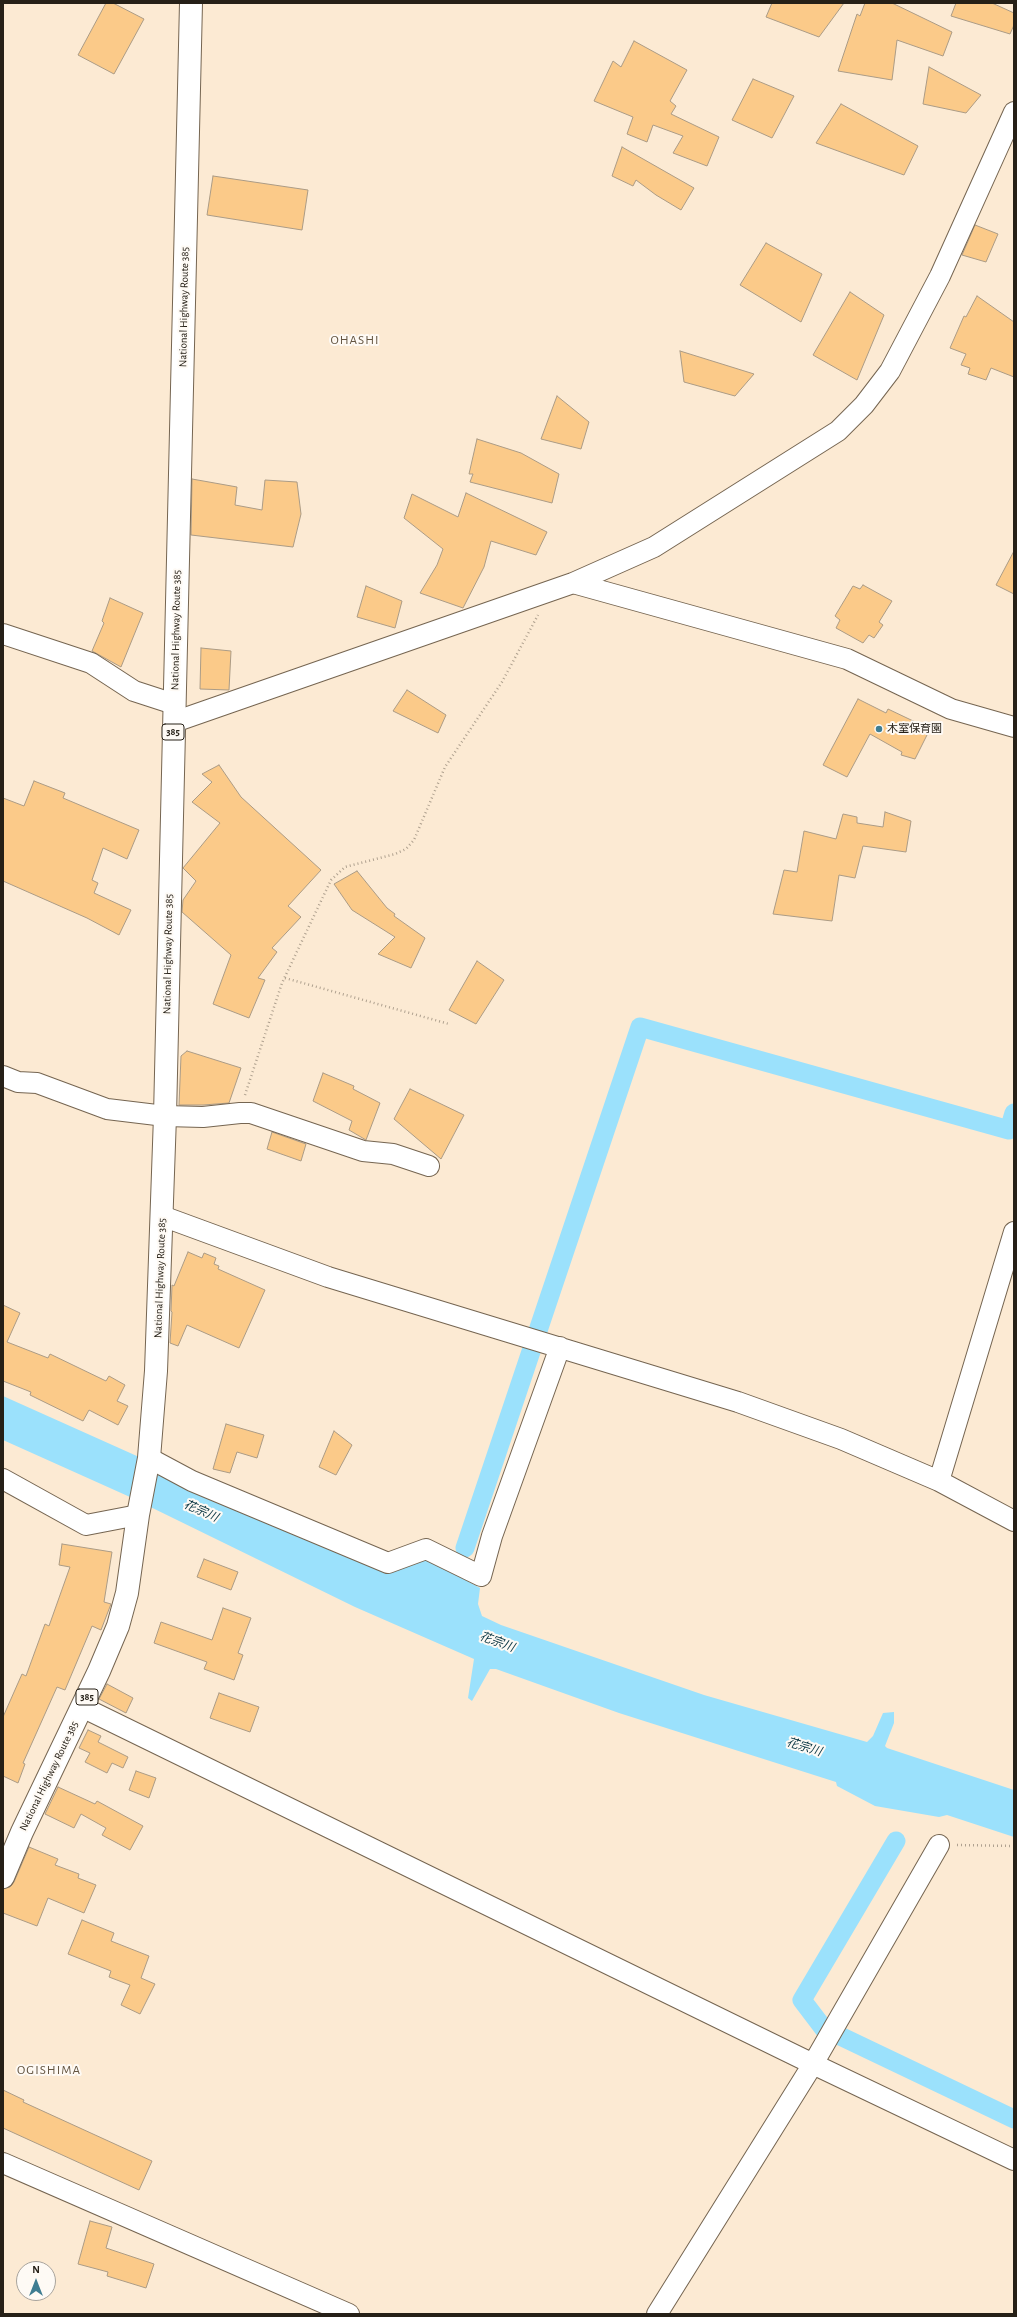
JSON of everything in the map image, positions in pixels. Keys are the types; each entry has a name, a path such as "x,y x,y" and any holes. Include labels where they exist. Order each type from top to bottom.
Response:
{"highway":[{"name":"National Highway Route 385","path":"3,1877 22,1832 82,1707 118,1626 127,1593 148,1460 156,1371 165,1116 191,3"}],"street":[{"path":"3,634 91,663 134,691 174,713 542,594 573,583 654,547 838,431 864,405 890,371 940,276 1014,112"},
{"path":"573,583 847,658 951,709 1014,727"},
{"path":"3,1076 18,1082 37,1084 107,1109 165,1116 204,1117 240,1113 250,1114 363,1152 393,1154 429,1166"},
{"path":"162,1216 328,1277 530,1337 760,1410 841,1439 940,1481 1014,1521"},
{"path":"940,1481 1014,1232"},
{"path":"148,1460 192,1481 388,1563 426,1549 480,1576 556,1346"},
{"path":"3,1479 86,1525 139,1510"},
{"path":"82,1707 813,2064 1014,2160"},
{"path":"657,2314 813,2064 938,1845"},
{"path":"3,2163 349,2314"}],"path":[{"path":"240,1113 252,1068 285,978 332,880 345,867 395,854 406,849 414,840 445,767 502,682 538,618 542,594"},
{"path":"285,978 449,1024"},
{"path":"938,1845 1014,1846"}],"water":[{"name":"花宗川","path":"3,1396 389,1569 422,1556 480,1588 478,1604 482,1616 501,1625 704,1695 867,1742 873,1736 883,1713 894,1712 894,1723 885,1746 887,1748 1014,1790 1014,1837 947,1815 939,1817 875,1806 837,1786 836,1782 619,1713 496,1669 490,1669 472,1701 468,1698 474,1659 355,1607 130,1497 3,1440"}],"building":[{"path":"106,3 113,3 144,19 114,74 78,55"},
{"path":"772,3 844,3 819,37 766,17"},
{"path":"865,3 892,3 952,32 943,56 897,40 892,80 838,71 857,14 860,16"},
{"path":"956,3 992,3 1014,13 1014,25 1010,34 951,16"},
{"path":"634,41 687,70 670,101 676,106 671,114 719,137 707,166 673,153 683,136 653,125 647,142 627,134 633,117 594,101 613,61 621,67"},
{"path":"929,67 981,95 966,113 923,104"},
{"path":"753,79 794,96 772,138 732,120"},
{"path":"841,104 918,146 904,175 816,143"},
{"path":"622,147 694,188 681,210 656,195 636,180 633,186 612,176"},
{"path":"213,176 308,190 302,230 207,215"},
{"path":"975,225 998,234 986,262 962,255"},
{"path":"766,243 822,274 801,322 740,285"},
{"path":"850,292 884,315 857,380 813,355"},
{"path":"977,296 1014,322 1014,377 991,368 986,380 968,374 970,368 961,365 966,354 950,348 964,316 966,317"},
{"path":"680,351 754,374 735,396 684,382"},
{"path":"557,396 589,422 581,449 541,439"},
{"path":"477,439 521,453 559,474 552,503 470,482 473,474 469,474"},
{"path":"192,479 237,487 235,505 262,510 265,480 297,482 301,514 293,547 191,535"},
{"path":"466,493 547,532 536,555 491,541 484,567 463,608 420,593 437,565 443,549 404,518 412,494 458,517"},
{"path":"1014,551 1014,594 996,585"},
{"path":"863,585 892,601 879,622 883,625 874,638 869,635 863,643 836,628 840,620 835,616 853,586 860,589"},
{"path":"366,586 402,601 395,628 357,617"},
{"path":"110,598 143,613 121,667 92,651 104,623 102,621"},
{"path":"201,648 231,651 229,690 200,689"},
{"path":"407,690 446,715 438,733 393,711"},
{"path":"858,699 886,713 888,709 930,729 915,759 901,755 902,752 870,734 847,777 823,765"},
{"path":"219,765 241,797 321,870 288,906 301,917 272,948 277,952 258,978 265,980 249,1018 213,1004 231,955 182,912 183,900 196,881 183,868 220,823 192,802 212,782 202,774"},
{"path":"34,781 65,793 63,798 139,830 127,859 103,848 92,880 98,883 94,893 131,910 119,935 87,918 3,881 3,798 24,806"},
{"path":"885,812 911,821 906,852 863,846 855,878 839,875 832,921 773,914 784,870 797,872 804,831 836,839 843,814 857,817 857,823 883,827"},
{"path":"357,871 387,908 395,914 394,916 425,938 411,968 378,954 395,937 352,910 334,884"},
{"path":"477,961 504,980 476,1024 449,1010"},
{"path":"187,1051 241,1068 229,1103 179,1105 181,1056"},
{"path":"323,1073 354,1086 353,1089 380,1103 366,1140 349,1130 352,1121 313,1101"},
{"path":"410,1089 464,1115 441,1159 394,1119"},
{"path":"272,1132 306,1144 301,1161 267,1149"},
{"path":"188,1252 202,1258 204,1253 216,1258 214,1264 219,1266 218,1269 265,1290 239,1348 187,1325 178,1346 170,1343 172,1285 174,1286"},
{"path":"3,1305 20,1313 7,1342 48,1358 50,1354 106,1381 109,1376 125,1385 117,1401 128,1406 118,1425 89,1410 83,1421 30,1395 31,1392 3,1381"},
{"path":"226,1424 264,1435 257,1458 237,1452 230,1473 213,1469"},
{"path":"334,1431 352,1445 336,1475 319,1467"},
{"path":"62,1544 112,1552 104,1602 111,1604 101,1630 92,1626 65,1690 57,1687 23,1763 25,1764 18,1783 3,1776 3,1717 22,1674 26,1676 45,1624 49,1626 70,1567 59,1565"},
{"path":"204,1559 238,1572 231,1590 197,1577"},
{"path":"223,1608 251,1618 238,1653 243,1655 234,1680 204,1669 207,1662 154,1643 161,1622 212,1640"},
{"path":"107,1684 133,1698 126,1713 99,1699"},
{"path":"219,1693 259,1707 250,1732 210,1718"},
{"path":"88,1730 101,1736 98,1742 128,1757 123,1768 112,1763 107,1773 85,1762 90,1753 79,1748"},
{"path":"136,1771 156,1778 149,1798 129,1790"},
{"path":"58,1787 95,1804 97,1801 143,1826 130,1850 102,1835 106,1828 81,1814 74,1828 45,1814"},
{"path":"29,1847 58,1859 55,1865 79,1874 78,1878 96,1885 84,1913 48,1898 37,1926 3,1913 3,1889 10,1887 14,1882"},
{"path":"82,1920 114,1933 111,1941 149,1956 141,1978 155,1984 140,2014 121,2005 130,1985 109,1977 111,1971 68,1954"},
{"path":"3,2090 24,2100 23,2102 152,2161 139,2190 3,2128"},
{"path":"90,2221 112,2227 106,2248 154,2264 146,2288 107,2276 108,2272 78,2264"}],"waterway":[{"path":"465,1548 640,1027 1009,1130 1014,1113"},
{"path":"824,2029 802,2000 896,1841"},
{"path":"838,2035 1014,2119"}],"place":[{"name":"木室保育園","path":"879,729"}],"district":[{"name":"OHASHI","path":"355,340"},
{"name":"OGISHIMA","path":"49,2070"}]}
